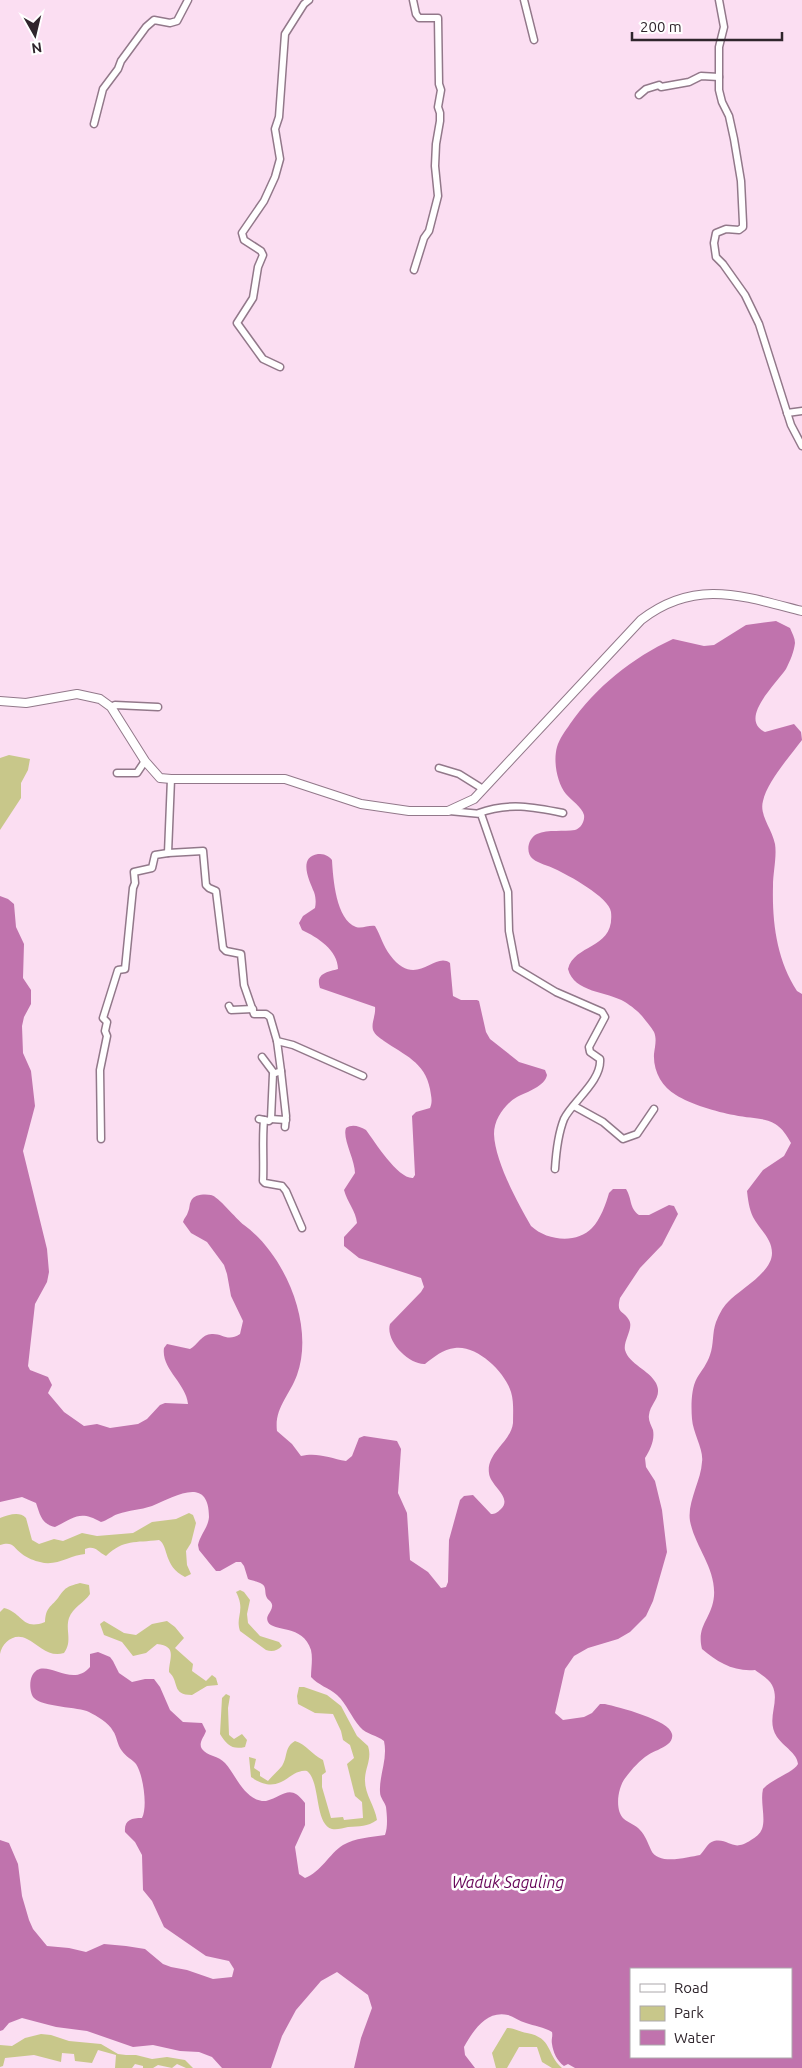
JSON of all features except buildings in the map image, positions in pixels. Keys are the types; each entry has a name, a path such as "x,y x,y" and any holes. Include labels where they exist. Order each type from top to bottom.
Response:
{"main road":[{"path":"0,701 34,703 77,694 100,699 111,707 145,761 157,776 171,779 282,778 370,807 409,811 448,811 474,798 641,620 662,606 683,598 726,594 740,595 802,611"}],"street":[{"path":"94,124 103,89 150,22 154,20 174,23 177,21 188,0"},
{"path":"280,367 264,359 237,323 253,298 262,255 261,251 244,240 242,233 264,201 275,178 280,159 275,129 279,118 285,34 304,4 309,0"},
{"path":"413,0 416,14 419,18 438,18 439,84 441,93 438,107 440,121 436,144 438,196 429,231 424,238 414,270"},
{"path":"524,0 534,40"},
{"path":"719,0 724,27 719,47 719,77 722,102 729,116 740,173 744,223 743,227 739,230 726,229 716,233 714,243 716,257 740,288 759,324 787,413 797,440 802,446"},
{"path":"639,95 646,89 659,85 660,87 689,82 701,76 719,77"},
{"path":"787,413 802,411"},
{"path":"111,707 115,705 158,707"},
{"path":"116,773 137,774 145,761"},
{"path":"439,768 459,774 483,789"},
{"path":"168,853 171,779"},
{"path":"448,811 479,813 495,807 514,805 563,813"},
{"path":"479,813 508,892 509,931 516,968 556,992 602,1012 605,1017 589,1047 592,1055 600,1059 600,1067 589,1087 564,1121 556,1155 556,1169"},
{"path":"101,1140 100,1070 107,1036 107,1022 103,1018 118,970 125,969 135,883 134,872 152,868 155,855 168,853 203,851 206,884 209,888 216,891 224,950 241,954 244,985 255,1014 266,1014 270,1017 275,1039 278,1042 285,1123 265,1119"},
{"path":"229,1006 231,1010 253,1009"},
{"path":"278,1042 298,1047 363,1076"},
{"path":"262,1057 274,1073 262,1141 264,1149 264,1182 282,1186 302,1228"},
{"path":"274,1073 281,1070"},
{"path":"574,1106 603,1122 623,1140 637,1134 654,1109"}],"green space":[{"path":"9,755 30,759 28,770 21,783 21,798 0,830 0,758"},
{"path":"189,1513 193,1515 196,1523 191,1543 186,1551 187,1565 191,1574 185,1577 173,1567 159,1540 124,1544 106,1556 96,1549 88,1548 85,1549 85,1554 52,1563 40,1562 29,1558 10,1544 0,1545 0,1518 14,1514 26,1518 32,1540 39,1544 54,1539 63,1541 82,1533 97,1536 133,1533 152,1522 176,1519"},
{"path":"80,1583 89,1585 90,1594 73,1611 69,1618 68,1644 64,1653 54,1654 27,1639 18,1637 6,1642 0,1654 0,1612 4,1608 10,1610 27,1623 37,1624 45,1622 47,1610 63,1592 67,1588"},
{"path":"240,1590 250,1600 247,1614 248,1623 260,1636 279,1642 282,1646 278,1649 266,1650 240,1631 240,1604 236,1592"},
{"path":"104,1621 124,1633 136,1635 152,1624 167,1621 184,1638 175,1648 193,1664 192,1671 206,1681 212,1675 216,1678 218,1685 207,1686 192,1695 181,1693 169,1672 171,1654 168,1647 157,1644 146,1653 133,1656 122,1642 104,1635 100,1624"},
{"path":"299,1687 327,1695 341,1706 357,1736 368,1746 369,1758 365,1784 377,1820 370,1824 336,1829 326,1826 322,1819 314,1784 307,1771 301,1771 277,1784 261,1783 251,1777 249,1757 256,1759 254,1768 260,1772 260,1776 268,1781 282,1766 289,1746 295,1741 323,1760 326,1772 322,1775 322,1787 331,1818 343,1817 344,1820 363,1818 362,1802 355,1796 347,1764 354,1758 350,1745 343,1740 333,1714 315,1713 298,1704"},
{"path":"226,1694 230,1696 228,1708 229,1735 234,1739 242,1734 247,1740 245,1747 237,1748 230,1746 220,1734 222,1698"},
{"path":"507,2028 535,2035 541,2039 562,2068 552,2068 542,2062 537,2047 519,2047 507,2068 496,2068 492,2053"},
{"path":"41,2034 69,2041 101,2044 118,2054 136,2055 152,2059 167,2057 185,2060 193,2068 186,2068 177,2064 172,2068 158,2065 153,2068 143,2068 143,2066 135,2064 132,2068 115,2068 116,2055 98,2050 92,2063 75,2061 74,2054 62,2053 61,2062 34,2055 5,2058 3,2066 0,2067 0,2045 12,2046 25,2038"}],"water":[{"name":"Waduk Saguling","path":"776,621 790,628 795,643 792,656 786,669 762,701 755,719 758,726 765,732 794,724 801,732 802,740 785,761 769,786 762,806 764,817 775,844 773,900 777,941 790,979 797,991 802,994 802,2068 575,2068 568,2064 564,2066 557,2059 554,2053 552,2032 508,2015 500,2014 481,2023 464,2047 465,2055 475,2068 354,2068 361,2038 372,2008 368,1995 337,1972 321,1981 296,2010 282,2036 271,2068 222,2068 212,2057 199,2052 180,2051 153,2045 133,2047 87,2031 56,2027 22,2018 9,2023 0,2031 0,1840 9,1843 18,1864 22,1896 29,1920 33,1929 47,1946 86,1952 104,1944 145,1949 163,1964 213,1979 232,1977 234,1969 229,1961 206,1956 164,1927 152,1901 143,1890 142,1855 135,1842 125,1832 129,1820 142,1818 144,1813 144,1791 139,1769 120,1749 111,1728 99,1718 84,1710 52,1705 34,1698 30,1681 37,1670 43,1669 74,1675 83,1673 90,1667 90,1654 98,1652 110,1657 119,1673 132,1682 154,1679 160,1687 170,1710 183,1722 202,1723 206,1731 201,1742 202,1749 225,1763 247,1793 259,1800 266,1801 291,1792 300,1797 305,1803 305,1825 295,1847 299,1874 305,1878 316,1872 343,1845 358,1839 385,1835 387,1821 386,1807 380,1792 385,1754 384,1741 363,1730 340,1699 311,1677 311,1650 302,1636 271,1625 268,1622 267,1618 272,1605 266,1596 264,1585 248,1579 241,1562 236,1562 220,1571 216,1571 199,1550 199,1541 209,1517 207,1504 203,1496 188,1492 152,1506 118,1514 101,1522 88,1516 78,1516 55,1527 50,1526 44,1521 36,1503 22,1497 0,1502 0,896 14,904 16,927 24,944 23,978 31,990 31,1004 24,1017 22,1026 23,1053 31,1071 35,1106 23,1151 47,1249 49,1272 47,1282 35,1304 28,1366 30,1370 48,1377 52,1385 48,1393 64,1412 84,1426 97,1424 110,1428 138,1424 147,1419 160,1405 165,1403 188,1404 183,1389 166,1363 164,1348 167,1344 190,1349 209,1334 217,1334 229,1338 240,1334 243,1321 231,1296 224,1265 207,1242 191,1233 183,1222 192,1199 200,1195 211,1195 218,1199 259,1238 272,1254 284,1272 293,1292 299,1313 302,1355 297,1375 280,1408 277,1431 292,1444 301,1456 318,1455 346,1461 352,1456 359,1438 364,1436 397,1441 401,1449 398,1493 407,1513 410,1560 428,1572 441,1588 446,1587 448,1582 449,1540 460,1500 464,1496 473,1495 491,1514 497,1512 504,1505 503,1496 490,1478 489,1466 491,1459 508,1436 513,1423 513,1400 508,1384 489,1361 481,1355 463,1348 447,1350 425,1364 412,1361 400,1351 391,1338 390,1324 421,1292 424,1287 421,1278 359,1258 344,1246 344,1237 357,1223 344,1190 355,1173 345,1132 346,1128 356,1126 366,1130 394,1166 407,1177 413,1178 415,1175 412,1116 416,1112 430,1108 432,1098 424,1072 419,1066 406,1055 379,1038 374,1032 375,1007 320,988 319,979 323,974 338,969 337,962 331,950 314,936 302,930 299,923 303,916 315,908 316,900 306,865 312,856 318,854 326,855 332,860 337,898 349,923 356,927 375,926 390,955 399,965 408,969 416,970 444,961 450,963 453,996 461,1000 479,1001 486,1032 490,1039 519,1062 545,1070 546,1079 508,1104 498,1118 494,1128 498,1157 514,1194 531,1226 545,1235 553,1237 562,1239 578,1237 586,1233 598,1221 609,1193 613,1189 626,1189 632,1206 639,1215 649,1215 669,1205 674,1206 678,1214 662,1245 640,1268 620,1298 619,1303 621,1311 630,1323 625,1343 627,1355 653,1378 658,1388 649,1417 653,1430 653,1441 645,1458 646,1467 655,1481 662,1510 667,1552 653,1601 646,1616 630,1632 618,1639 588,1648 574,1656 565,1669 555,1713 563,1720 584,1717 592,1713 600,1704 605,1704 643,1715 663,1724 669,1729 672,1734 670,1742 645,1757 633,1768 623,1781 618,1798 621,1815 640,1830 651,1850 660,1858 681,1859 700,1855 714,1841 724,1841 739,1845 755,1838 763,1825 763,1789 798,1764 790,1750 777,1737 772,1724 775,1698 771,1683 755,1670 733,1668 702,1649 701,1634 713,1604 714,1586 709,1567 696,1540 690,1521 690,1506 702,1462 692,1419 692,1398 695,1382 710,1355 715,1326 722,1309 733,1297 761,1274 771,1260 770,1243 752,1214 747,1191 763,1170 784,1156 791,1143 780,1127 767,1120 727,1114 704,1107 689,1102 667,1088 659,1078 655,1066 654,1054 656,1043 654,1032 642,1016 618,998 577,983 571,977 568,969 578,954 601,940 607,933 611,924 609,906 596,893 578,881 535,861 528,850 531,839 537,834 575,830 583,822 583,812 566,794 560,784 555,759 561,738 591,698 629,664 673,639 704,646 714,645 746,625"}]}
